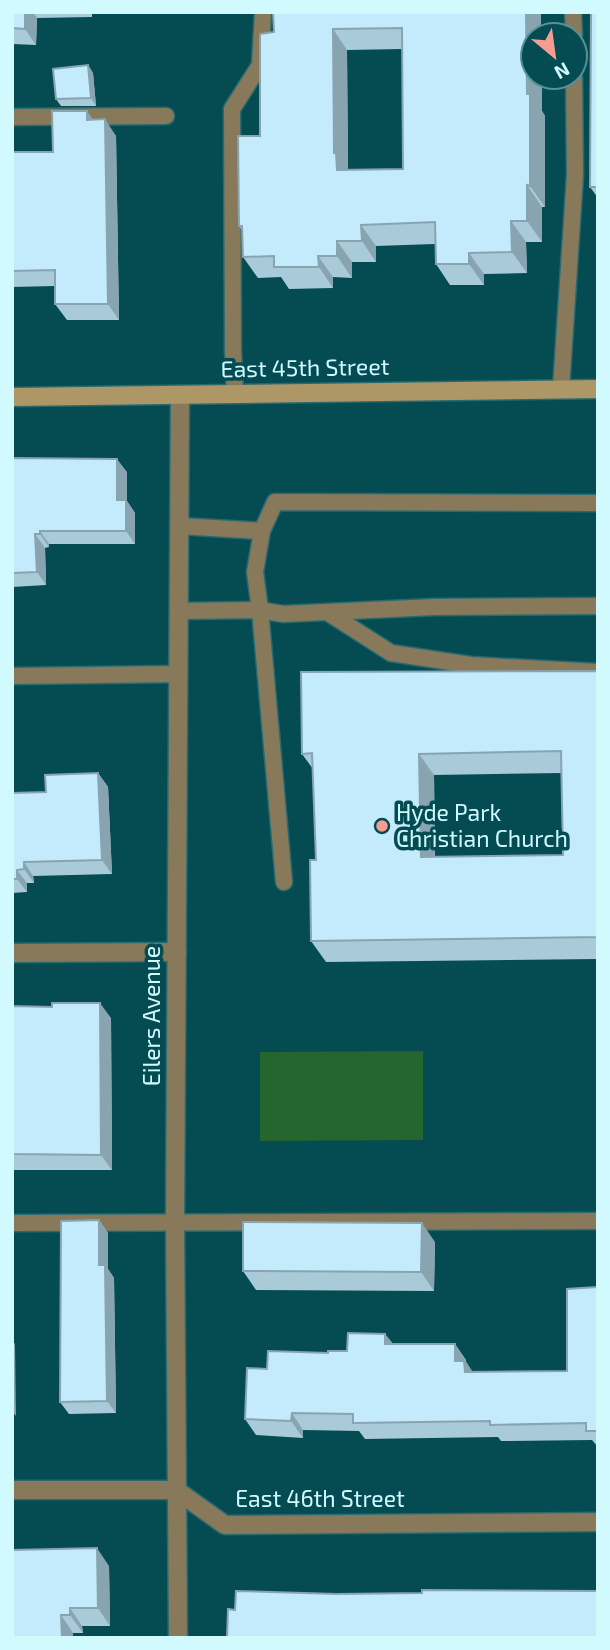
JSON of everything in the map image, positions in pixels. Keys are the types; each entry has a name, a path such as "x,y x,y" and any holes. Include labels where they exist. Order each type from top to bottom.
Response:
{"main road":[{"name":"East 45th Street","path":"12,397 598,388"}],"street":[{"name":"Eilers Avenue","path":"178,1638 174,1222 180,395"},
{"path":"12,953 177,952"},
{"path":"12,1490 176,1490"},
{"name":"East 46th Street","path":"176,1490 225,1525 598,1522"}],"lane":[{"path":"235,394 232,109 260,65 262,12"},
{"path":"561,389 575,175 574,91"},
{"path":"12,117 166,116"},
{"path":"284,882 255,572 261,531 275,502 598,503"},
{"path":"180,526 261,531"},
{"path":"179,611 260,610 283,614 434,607 598,606"},
{"path":"327,612 391,653 471,665 598,671"},
{"path":"12,676 178,674"},
{"path":"12,1223 598,1221"}],"green space":[{"path":"423,1051 423,1140 260,1141 260,1052"}],"building":[{"path":"12,12 25,12 25,29 12,28"},
{"path":"273,12 526,12 526,21 519,21 519,91 530,94 530,186 527,185 527,221 511,221 512,252 469,253 469,264 436,264 435,222 361,225 362,241 337,241 337,256 318,256 319,267 274,267 274,256 243,257 242,226 239,226 238,136 260,136 260,34 274,32","holes":["402,28 403,169 337,170 334,153 333,29"]},
{"path":"591,12 598,12 598,187 590,187"},
{"path":"88,65 91,98 56,99 53,69"},
{"path":"52,111 87,111 87,120 105,119 108,304 55,304 55,270 12,271 12,152 53,152"},
{"path":"12,458 117,459 117,500 126,500 126,531 40,531 40,534 35,534 37,572 12,573"},
{"name":"Hyde Park Christian Church","path":"598,671 598,937 311,941 310,860 316,860 312,753 302,754 301,672","holes":["561,751 563,855 421,857 419,754"]},
{"path":"98,773 102,860 24,862 24,869 17,870 17,879 12,879 12,793 46,792 45,775"},
{"path":"52,1003 100,1003 101,1155 12,1154 12,1006 52,1007"},
{"path":"99,1220 99,1265 105,1265 107,1401 60,1402 61,1221"},
{"path":"243,1222 422,1223 421,1272 243,1271"},
{"path":"598,1255 598,1431 586,1431 586,1423 353,1423 353,1414 292,1413 291,1421 245,1419 247,1368 267,1369 268,1351 347,1351 348,1333 385,1334 385,1344 455,1344 455,1361 464,1361 465,1372 567,1371 567,1289 597,1287"},
{"path":"97,1548 98,1608 70,1608 70,1615 61,1615 62,1638 12,1638 12,1550"},
{"path":"422,1590 598,1591 598,1638 227,1638 228,1609 235,1610 236,1591 337,1594 422,1593"}],"place":[{"name":"Hyde Park Christian Church","path":"382,826"}]}
